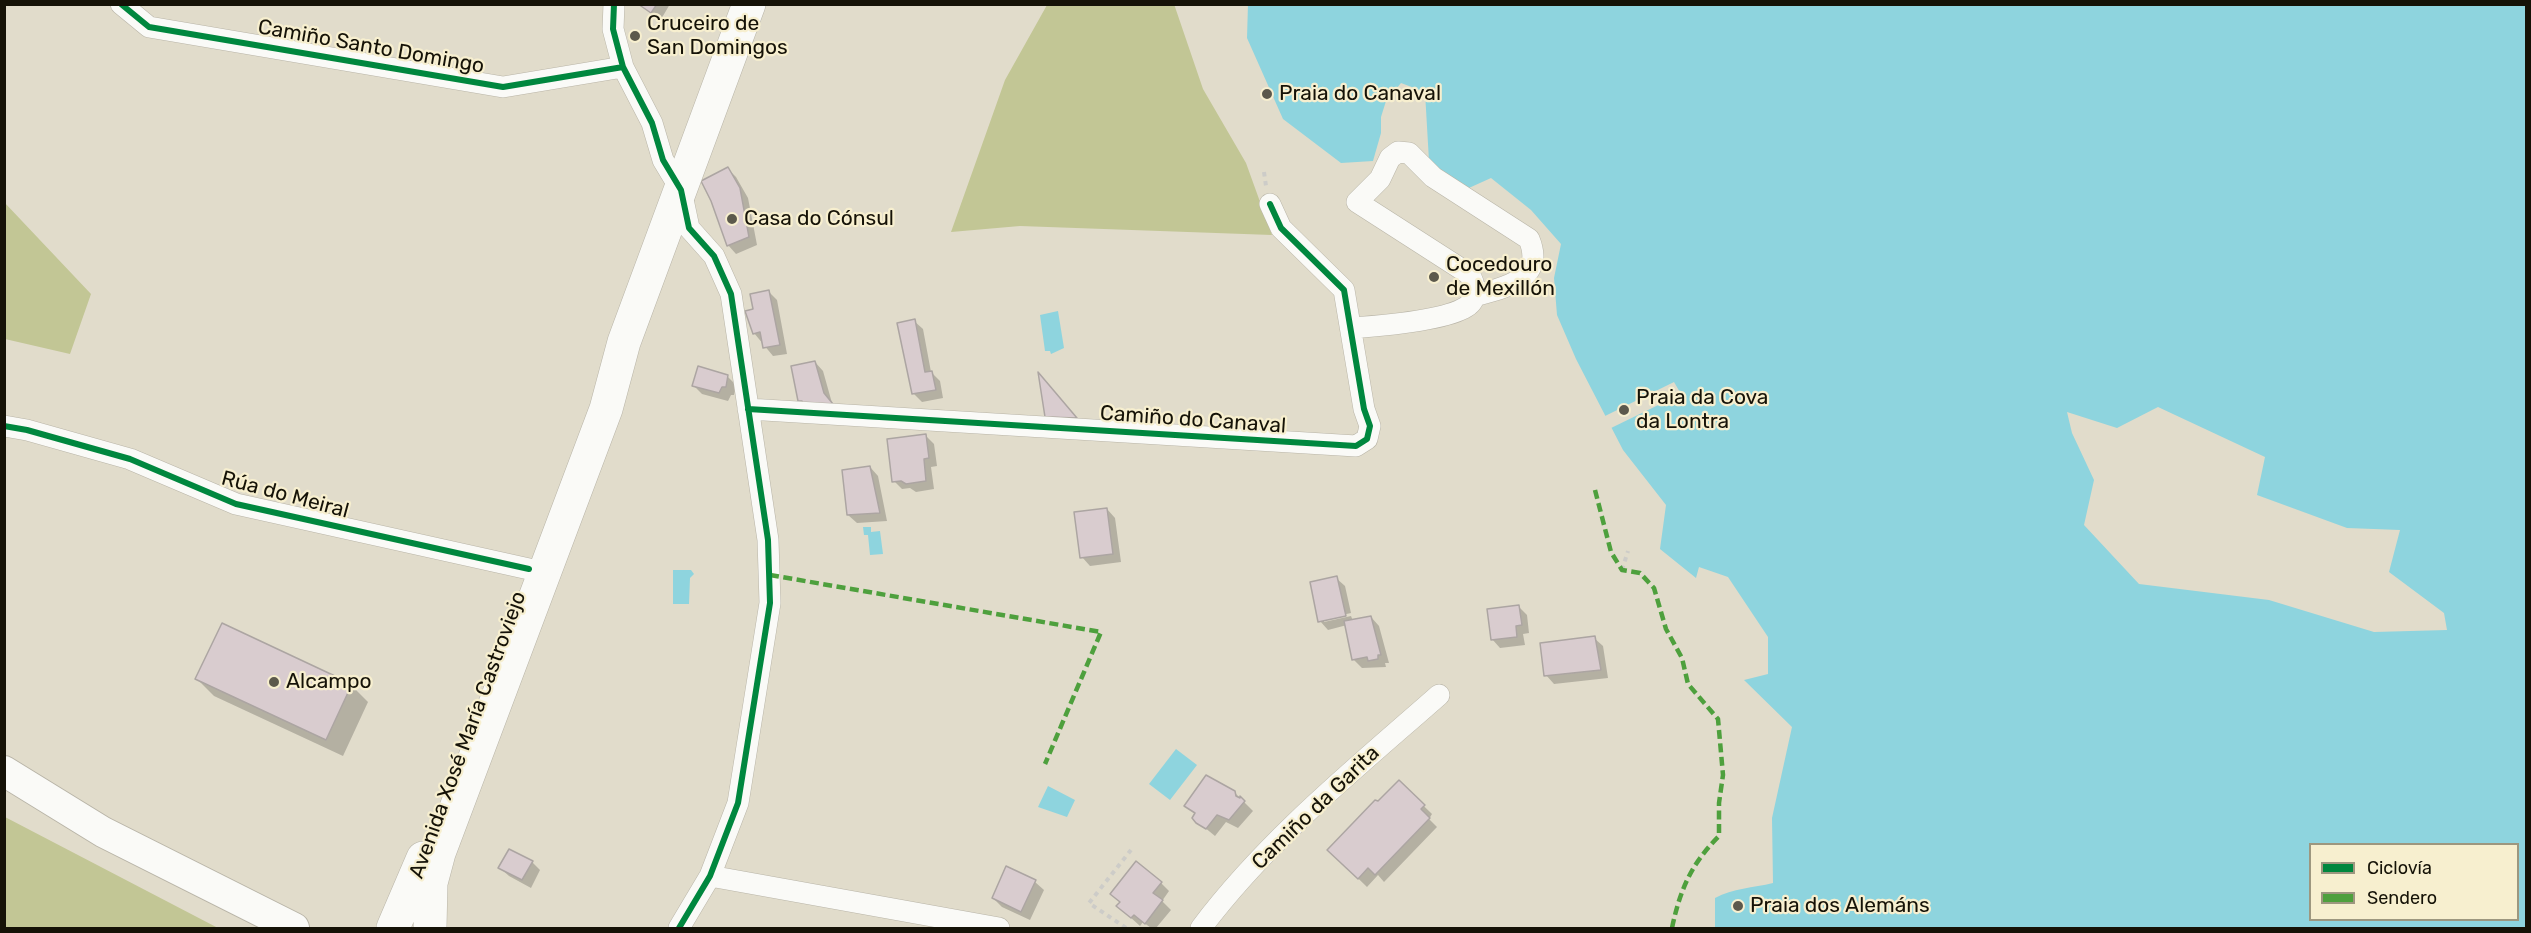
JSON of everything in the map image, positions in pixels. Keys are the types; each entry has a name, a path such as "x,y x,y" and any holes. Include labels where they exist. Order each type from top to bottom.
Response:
{"main road":[{"name":"Avenida Xosé María Castroviejo","path":"393,928 414,883 486,705 528,587 606,409 624,342 749,4"},
{"name":"Avenida Xosé María Castroviejo","path":"528,587 557,515 556,497 590,409 624,342"},
{"name":"Avenida Xosé María Castroviejo","path":"430,928 431,883 439,853 465,783 486,705"},
{"path":"4,771 103,832 291,928"}],"street":[{"name":"Camiño Santo Domingo","path":"121,4 149,27 503,87 623,67"},
{"path":"614,4 613,29 623,67 652,123 663,160 681,190 689,228 714,256 731,294 768,540 770,603 738,803 710,876 679,928"},
{"path":"1351,328 1400,324 1448,313 1468,306 1474,296 1475,284 1469,274 1357,202 1380,179 1390,158 1398,152 1409,153 1433,177 1529,239 1534,252 1530,269 1507,287 1474,296"},
{"name":"Camiño do Canaval","path":"748,409 1356,446 1367,439 1370,426 1364,409 1344,290 1281,228 1270,204"},
{"name":"Rúa do Meiral","path":"4,426 27,430 130,459 236,504 528,587"},
{"name":"Camiño da Garita","path":"1201,928 1218,906 1294,824 1439,695"},
{"path":"710,876 999,928"}],"path":[{"path":"1622,570 1628,551"},
{"path":"1126,928 1089,903 1131,850"}],"green space":[{"path":"1174,4 1203,89 1246,163 1272,235 1020,226 951,232 1005,80 1047,5"},
{"path":"4,202 91,294 70,354 5,339"},
{"path":"5,817 218,928 5,928"}],"water":[{"path":"1248,4 2526,5 2526,928 1715,928 1715,898 1736,890 1773,883 1772,818 1792,727 1744,680 1768,674 1768,637 1728,577 1699,567 1696,578 1660,549 1666,505 1623,450 1576,359 1557,315 1554,278 1561,244 1531,210 1491,178 1460,192 1429,161 1425,92 1401,83 1386,101 1381,117 1381,133 1373,161 1341,163 1283,119 1247,38","holes":["2158,407 2265,457 2257,495 2347,528 2400,530 2389,572 2444,613 2447,630 2374,632 2269,600 2139,584 2084,525 2094,480 2072,433 2067,412 2117,428"]},
{"path":"1058,311 1064,348 1051,354 1050,351 1045,351 1040,315"},
{"path":"863,527 871,527 871,532 880,531 883,554 870,555 868,535 864,535"},
{"path":"673,570 691,570 694,574 690,578 689,604 673,604"},
{"path":"1176,749 1197,765 1170,800 1149,784"},
{"path":"1048,786 1075,800 1067,817 1038,807"}],"pier":[{"path":"1674,382 1681,394 1609,429 1603,417"}],"building":[{"path":"638,4 657,4 651,13"},
{"name":"Casa do Cónsul","path":"728,167 740,188 749,237 727,246 711,201 701,181"},
{"path":"769,290 780,345 763,348 760,332 753,334 745,311 753,309 750,294"},
{"path":"915,319 925,372 932,371 936,390 912,394 897,323"},
{"path":"815,361 824,393 833,404 803,409 802,401 798,401 791,366"},
{"path":"698,366 728,375 726,387 722,387 719,393 692,386"},
{"path":"1038,372 1077,418 1045,417"},
{"path":"926,434 929,458 924,459 926,481 906,484 901,481 892,482 887,439"},
{"path":"870,466 880,513 847,515 842,470"},
{"path":"1107,508 1113,554 1080,558 1074,512"},
{"path":"1337,576 1346,616 1318,622 1310,582"},
{"path":"1519,605 1522,625 1516,626 1517,637 1491,640 1487,609"},
{"path":"1371,616 1381,655 1378,655 1378,659 1368,661 1367,657 1352,660 1344,621"},
{"name":"Alcampo","path":"222,623 352,684 326,740 195,679"},
{"path":"1595,636 1601,670 1544,676 1540,643"},
{"path":"1206,775 1235,791 1236,796 1240,798 1240,796 1245,801 1229,820 1217,815 1206,829 1192,818 1195,813 1184,806"},
{"path":"1399,780 1425,805 1421,809 1430,818 1375,875 1368,868 1358,879 1327,850 1375,800 1378,801"},
{"path":"509,849 533,861 522,880 498,868"},
{"path":"1136,861 1162,882 1153,893 1163,900 1145,924 1134,915 1131,918 1116,906 1120,902 1110,894"},
{"path":"1006,866 1036,880 1021,912 992,898"}],"marked path":[{"path":"1595,490 1611,552 1622,570 1640,573 1654,588 1666,629 1682,658 1688,684 1718,719 1723,775 1719,803 1719,836 1709,846 1688,878 1672,928"},
{"path":"770,575 1101,632 1045,764"}],"cycle path":[{"path":"121,4 149,27 503,87 623,67"},
{"path":"614,4 613,29 623,67 652,123 663,160 681,190 689,228 714,256 731,294 768,540 770,603 738,803 710,876 679,928"},
{"path":"748,409 1356,446 1367,439 1370,426 1364,409 1344,290 1281,228 1270,204"},
{"path":"4,426 27,430 130,459 236,504 529,569"}],"place":[{"name":"Cruceiro de San Domingos","path":"635,36"},
{"name":"Praia do Canaval","path":"1267,94"},
{"name":"Casa do Cónsul","path":"732,219"},
{"name":"Cocedouro de Mexillón","path":"1434,277"},
{"name":"Praia da Cova da Lontra","path":"1624,410"},
{"name":"Alcampo","path":"274,682"},
{"name":"Praia dos Alemáns","path":"1738,906"}]}
